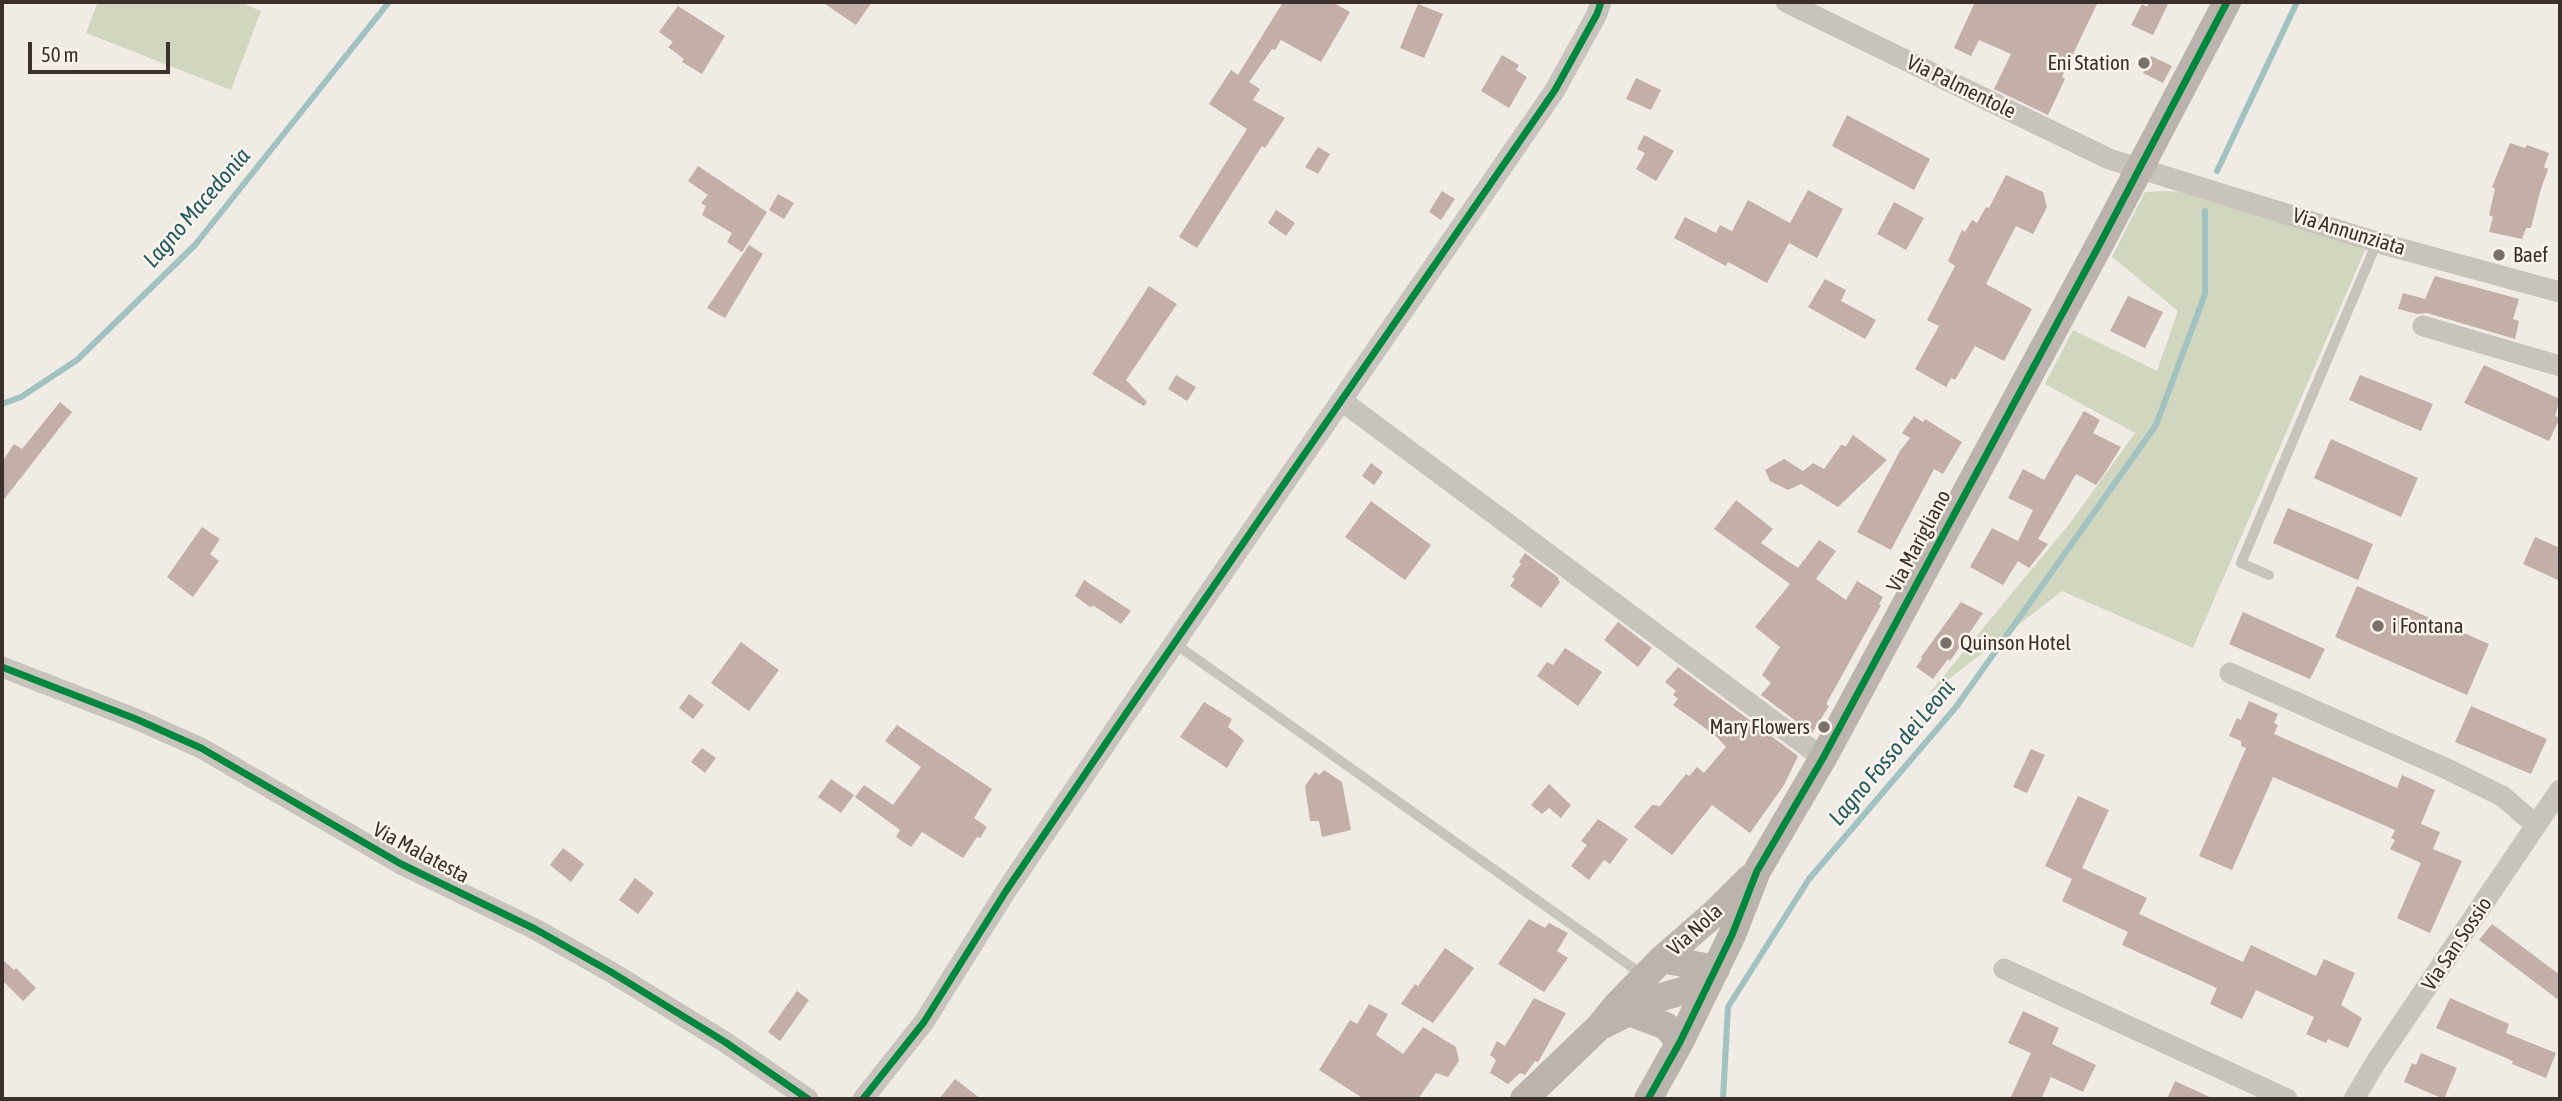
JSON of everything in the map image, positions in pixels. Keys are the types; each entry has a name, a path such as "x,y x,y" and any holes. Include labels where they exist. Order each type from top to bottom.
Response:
{"street":[{"path":"863,1099 924,1022 1006,891 1555,90 1601,2"},
{"name":"Via Palmentole","path":"1786,2 2109,159 2138,169"},
{"name":"Via Marigliano","path":"1648,1099 1680,1042 1732,936 1757,871 1823,758 2227,2"},
{"name":"Via Annunziata","path":"2138,169 2377,242 2560,292"},
{"path":"2423,326 2560,366"},
{"path":"1342,401 1823,758"},
{"name":"Via Malatesta","path":"2,667 124,714 201,748 401,864 535,929 611,972 725,1042 808,1099"},
{"path":"2230,673 2502,796 2536,825"},
{"name":"Via San Sossio","path":"2354,1099 2376,1062 2560,790"},
{"name":"Via Nola","path":"1524,1099 1600,1026 1654,968 1757,871"},
{"name":"Via Nola","path":"1654,968 1712,976"},
{"path":"2004,970 2287,1099"},
{"name":"Via Nola","path":"1600,1026 1642,1003 1712,976"},
{"path":"1629,1012 1666,1026 1680,1042"}],"lane":[{"path":"2269,575 2241,563 2377,242"},
{"path":"1174,643 1654,968"}],"green space":[{"path":"98,2 239,2 261,11 231,90 86,33"},
{"path":"2145,192 2182,192 2366,248 2193,648 2062,591 1927,696 2070,523 2135,433 2045,384 2073,330 2157,371 2178,311 2112,257"}],"building":[{"path":"822,2 872,2 856,25"},
{"path":"1283,2 1332,2 1350,12 1321,62 1281,40 1249,82 1260,89 1253,100 1285,118 1265,148 1262,146 1197,248 1179,237 1247,129 1209,104 1231,70 1238,75"},
{"path":"1975,2 2098,2 2062,77 2065,79 2048,115 1994,89 2011,54 1979,40 1971,56 1954,48"},
{"path":"2149,2 2169,2 2153,35 2131,25 2142,4 2147,7"},
{"path":"1418,4 1443,14 1424,58 1400,48"},
{"path":"678,6 725,36 702,74 682,62 684,59 668,47 673,42 659,32"},
{"path":"1502,55 1519,65 1516,70 1527,77 1509,108 1481,91"},
{"path":"2151,56 2172,66 2163,83 2143,73"},
{"path":"1636,78 1661,90 1651,110 1626,99"},
{"path":"1847,115 1930,159 1914,190 1832,146"},
{"path":"1644,135 1674,151 1656,181 1636,169 1645,153 1637,149"},
{"path":"2510,143 2525,148 2527,145 2549,153 2544,167 2548,169 2531,228 2526,228 2522,239 2489,232 2493,217 2489,215 2495,189 2492,187"},
{"path":"1318,147 1330,154 1318,174 1305,167"},
{"path":"698,166 767,212 742,252 727,242 732,233 702,215 706,206 701,203 708,195 688,181"},
{"path":"2006,175 2043,192 2047,207 2033,234 2016,226 1986,284 2032,309 2004,361 1975,346 1955,380 1951,378 1946,387 1915,369 1939,326 1927,320 1955,266 1948,261 1962,230 1965,232 1972,220 1977,223 1986,207 1989,208"},
{"path":"1808,190 1843,209 1817,258 1789,243 1767,283 1728,262 1726,266 1674,238 1685,217 1716,233 1720,225 1732,231 1748,200 1790,223"},
{"path":"1442,191 1455,199 1441,220 1429,212"},
{"path":"778,194 794,203 784,219 769,210"},
{"path":"1894,202 1924,218 1906,250 1877,234"},
{"path":"1276,210 1295,223 1286,236 1268,223"},
{"path":"749,245 763,254 725,318 707,308"},
{"path":"2435,276 2519,299 2513,319 2519,321 2515,339 2427,313 2417,314 2398,309 2403,293 2425,299"},
{"path":"1825,279 1846,290 1841,301 1876,320 1865,339 1808,307"},
{"path":"1149,286 1177,304 1126,380 1147,402 1144,406 1092,374"},
{"path":"2128,296 2163,312 2145,348 2110,331"},
{"path":"2484,365 2560,399 2555,416 2560,418 2549,441 2464,403"},
{"path":"1176,375 1196,387 1187,401 1168,389"},
{"path":"2360,375 2433,404 2421,431 2349,400"},
{"path":"60,402 72,412 2,502 2,462 14,444 22,449"},
{"path":"2084,411 2100,420 2093,433 2121,447 2096,485 2076,474 2038,539 2048,544 2029,568 2018,561 2003,585 1970,567 1992,528 2018,541 2033,510 2008,498 2023,469 2044,480"},
{"path":"1914,416 1923,422 1925,419 1962,442 1943,474 1934,469 1891,550 1857,532 1900,451 1910,438 1902,433"},
{"path":"1853,435 1887,460 1838,507 1801,484 1788,490 1770,481 1765,470 1784,459 1803,471 1813,463 1824,469 1841,445 1846,446"},
{"path":"2331,439 2418,478 2401,517 2314,478"},
{"path":"1371,463 1383,472 1374,485 1362,476"},
{"path":"1736,500 1773,529 1761,543 1798,568 1819,540 1836,551 1816,579 1846,600 1857,581 1883,597 1826,704 1829,706 1812,733 1761,695 1771,683 1762,675 1780,647 1755,627 1790,584 1714,529"},
{"path":"1371,501 1431,545 1405,580 1345,537"},
{"path":"2288,508 2373,544 2358,580 2273,543"},
{"path":"202,527 220,539 210,554 219,561 193,597 167,577"},
{"path":"2535,537 2560,548 2560,581 2523,564"},
{"path":"1525,553 1559,578 1560,582 1541,608 1510,586"},
{"path":"1084,580 1131,611 1121,624 1075,596"},
{"path":"2357,586 2489,644 2467,695 2335,637"},
{"name":"Quinson Hotel","path":"1961,602 1983,613 1950,661 1948,659 1933,679 1916,667"},
{"path":"2243,612 2325,649 2310,679 2229,644"},
{"path":"1618,622 1652,648 1638,667 1604,640"},
{"path":"741,642 779,670 749,711 711,683"},
{"path":"1565,648 1602,672 1578,706 1537,676 1547,662 1553,665"},
{"path":"1678,667 1798,756 1784,785 1750,833 1712,805 1672,855 1634,827 1652,805 1660,806 1686,774 1689,776 1697,767 1704,773 1726,747 1716,736 1673,705 1678,699 1673,695 1676,691 1665,682"},
{"path":"689,694 704,705 693,719 679,708"},
{"path":"2249,701 2278,714 2274,723 2278,725 2274,734 2397,788 2402,775 2435,790 2421,824 2440,832 2433,849 2462,861 2430,933 2397,918 2421,863 2390,849 2395,840 2391,838 2395,830 2273,777 2232,870 2199,856 2246,748 2241,746 2241,741 2229,736 2237,718 2241,720"},
{"path":"1204,702 1232,719 1228,727 1244,740 1227,768 1180,737"},
{"path":"2471,706 2547,739 2531,774 2455,742"},
{"path":"897,725 992,789 974,818 987,827 963,858 922,832 911,847 896,837 900,830 855,797 864,785 893,805 921,767 885,741"},
{"path":"702,748 716,758 705,773 691,762"},
{"path":"2031,749 2045,755 2027,793 2013,787"},
{"path":"1324,770 1342,782 1351,830 1322,837 1319,821 1310,821 1305,786 1315,772 1319,775"},
{"path":"831,779 854,795 841,813 818,797"},
{"path":"1549,784 1571,805 1561,818 1549,808 1542,814 1531,805"},
{"path":"2078,796 2109,810 2082,868 2147,898 2139,914 2243,962 2251,945 2316,976 2324,959 2355,973 2341,1005 2362,1018 2348,1048 2328,1039 2326,1043 2306,1034 2314,1017 2256,990 2242,1019 2210,1004 2217,988 2122,945 2128,932 2062,901 2072,879 2045,866"},
{"path":"1598,819 1628,839 1610,864 1604,860 1589,880 1571,866 1587,845 1581,841"},
{"path":"563,848 584,864 571,882 550,865"},
{"path":"635,878 654,893 638,914 619,900"},
{"path":"1529,919 1545,928 1549,923 1568,933 1557,951 1568,958 1544,992 1498,964"},
{"path":"2492,924 2560,975 2560,1001 2479,940"},
{"path":"1445,948 1474,968 1433,1023 1401,1004 1415,984 1418,986"},
{"path":"2,959 14,970 16,968 36,988 23,1001 2,980"},
{"path":"797,991 809,1000 780,1041 768,1032"},
{"path":"1534,998 1566,1013 1538,1062 1535,1061 1525,1075 1520,1073 1508,1084 1490,1073 1496,1060 1490,1055 1497,1041 1505,1046"},
{"path":"2450,998 2509,1024 2506,1033 2556,1053 2546,1078 2436,1028"},
{"path":"1369,1004 1388,1014 1376,1035 1403,1054 1423,1027 1456,1047 1459,1061 1448,1077 1436,1073 1418,1099 1364,1099 1319,1070 1350,1020 1357,1024"},
{"path":"2023,1011 2059,1028 2052,1044 2096,1065 2083,1092 2051,1077 2041,1099 2010,1099 2031,1053 2008,1043"},
{"path":"2421,1053 2457,1068 2444,1099 2404,1082 2412,1063 2416,1065"},
{"path":"955,1079 981,1099 939,1099"},
{"path":"2175,1081 2214,1099 2167,1099"}],"waterway":[{"name":"Lagno Macedonia","path":"2,404 21,397 77,360 195,245 389,2"},
{"name":"Lagno Fosso dei Leoni","path":"2217,171 2297,2"},
{"name":"Lagno Fosso dei Leoni","path":"1723,1099 1728,1007 1809,879 1956,707 2156,425 2205,294 2205,211"}],"cycle path":[{"path":"863,1099 924,1022 1006,891 1127,712 1555,90 1601,2"},
{"path":"1648,1099 1680,1042 1732,935 1757,871 1823,758 2227,2"},
{"path":"2,667 136,719 201,748 401,864 535,929 611,972 725,1042 808,1099"}],"place":[{"name":"Eni Station","path":"2144,63"},
{"name":"Baef","path":"2499,255"},
{"name":"i Fontana","path":"2378,626"},
{"name":"Quinson Hotel","path":"1946,643"},
{"name":"Mary Flowers","path":"1824,727"}]}
